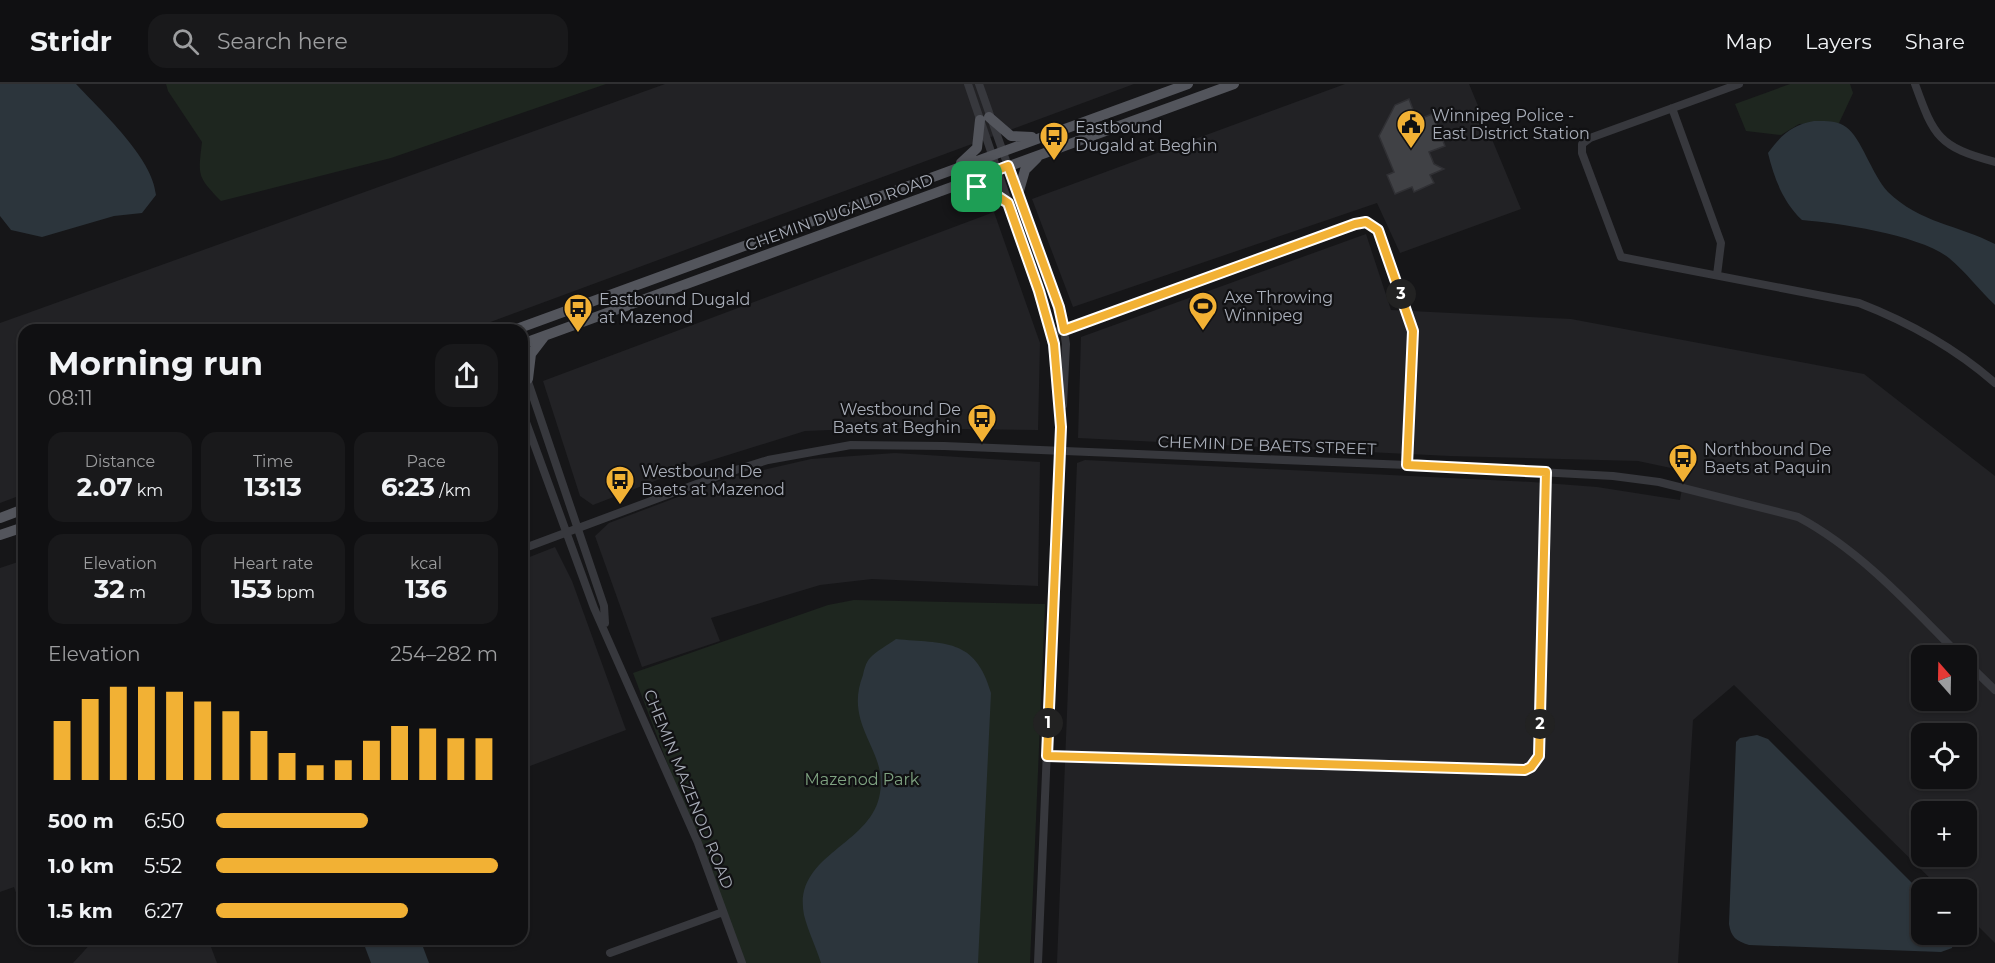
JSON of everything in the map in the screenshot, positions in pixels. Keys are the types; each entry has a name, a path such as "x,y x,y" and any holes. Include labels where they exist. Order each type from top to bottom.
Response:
{"main road":[{"name":"CHEMIN DUGALD ROAD","path":"528,325 1188,84"},
{"name":"CHEMIN DUGALD ROAD","path":"528,342 1234,84"},
{"path":"954,168 969,158 977,148 985,118 1011,136 1044,137"},
{"path":"1018,194 1025,170 1041,154"},
{"path":"963,183 990,191 1008,203"},
{"path":"528,379 531,354 547,335"},
{"path":"0,518 18,511"},
{"path":"0,535 18,528"}],"street":[{"path":"968,84 985,118 998,154 1008,166 1059,307 1064,330 1065,382 1059,452 1038,963"},
{"path":"979,84 985,118"},
{"path":"1739,84 1590,138 1582,144 1582,153 1621,256 1859,303 1895,317 1941,343 1995,383"},
{"path":"1915,84 1927,116 1942,140 1963,153 1995,162"},
{"path":"1672,108 1721,243 1717,275"},
{"path":"998,154 997,170 1051,333 1061,417"},
{"path":"1051,333 1366,222 1378,230 1413,331 1407,465"},
{"name":"CHEMIN MAZENOD ROAD","path":"528,379 604,606 605,627"},
{"name":"CHEMIN MAZENOD ROAD","path":"528,428 594,608 605,627 698,843 742,963"},
{"name":"CHEMIN DE BAETS STREET","path":"528,547 726,473 768,460 851,445 938,446 1546,472 1659,482 1798,517 1816,527 1860,561 1911,606 1949,645"},
{"path":"1047,756 1525,770 1531,767 1539,756 1546,472"},
{"path":"1977,673 1995,690"},
{"path":"609,953 723,912"}],"shaded area":[{"path":"0,84 76,84 112,121 146,166 156,195 142,213 114,216 42,237 11,230 0,216"},
{"path":"665,84 1134,84 485,324 18,324 18,496 0,503 0,323"},
{"path":"1345,84 1469,84 1521,209 1400,253 1377,203 1073,307 1032,199"},
{"path":"1814,121 1830,121 1846,127 1862,147 1882,185 1913,211 1995,244 1995,305 1955,263 1936,250 1878,232 1802,220 1795,213 1780,189 1768,153 1788,132 1799,125"},
{"path":"994,212 1040,343 1038,430 881,428 805,431 696,465 593,505 580,496 543,381"},
{"path":"1366,234 1391,310 1571,319 1864,374 1995,476 1995,943 1977,925 1977,879 1931,879 1919,867 1977,867 1977,801 1911,801 1911,859 1734,685 1693,720 1678,963 1057,963 1077,463 1085,460 1532,482 1597,487 1680,500 1685,471 1638,461 1450,456 1078,438 1081,337"},
{"path":"895,453 1040,462 1038,586 872,579 820,585 711,618 720,641 642,667 595,536 609,523 728,478 811,459"},
{"path":"555,547 572,581 626,730 528,767 528,558"},
{"path":"18,562 18,898 14,887 0,892 0,568"},
{"path":"896,639 943,644 967,653 984,675 991,693 978,963 821,963 804,915 803,894 810,878 821,864 863,826 874,811 880,793 881,778 878,764 858,709 858,693 869,660 875,653"},
{"path":"1757,735 1768,739 1911,882 1911,945 1952,945 1952,948 1941,952 1749,945 1735,938 1729,924 1736,742 1740,738"},
{"path":"90,945 210,945 217,963 73,963"},
{"path":"364,945 422,945 429,963 371,963"}],"green space":[{"path":"166,84 606,84 391,158 221,201 207,186 201,175 202,142 168,91"},
{"path":"1790,84 1850,84 1853,93 1839,123 1799,124 1781,135 1746,131 1735,104"},
{"name":"Mazenod Park","path":"854,600 1045,604 1030,963 743,963 633,673 828,605"}],"building":[{"name":"Winnipeg Police - East District Station","path":"1409,99 1417,120 1432,114 1445,146 1429,152 1434,164 1444,169 1430,175 1434,183 1414,192 1412,187 1395,194 1387,175 1394,172 1379,136 1395,105"}],"place":[{"name":"Winnipeg Police - East District Station","path":"1411,150"},
{"name":"Eastbound Dugald at Beghin","path":"1054,162"},
{"name":"Axe Throwing Winnipeg","path":"1203,332"},
{"name":"Eastbound Dugald at Mazenod","path":"578,334"},
{"name":"Westbound De Baets at Beghin","path":"982,444"},
{"name":"Northbound De Baets at Paquin","path":"1683,484"},
{"name":"Westbound De Baets at Mazenod","path":"620,506"}],"route":[{"path":"1008,166 1059,307 1064,330 1355,224 1366,222 1378,230 1413,331 1407,465 1546,472 1543,503 1539,756 1531,767 1525,770 1047,756 1061,427 1054,344 1039,291 1008,203 998,195 977,187 963,183 1008,166"}]}
